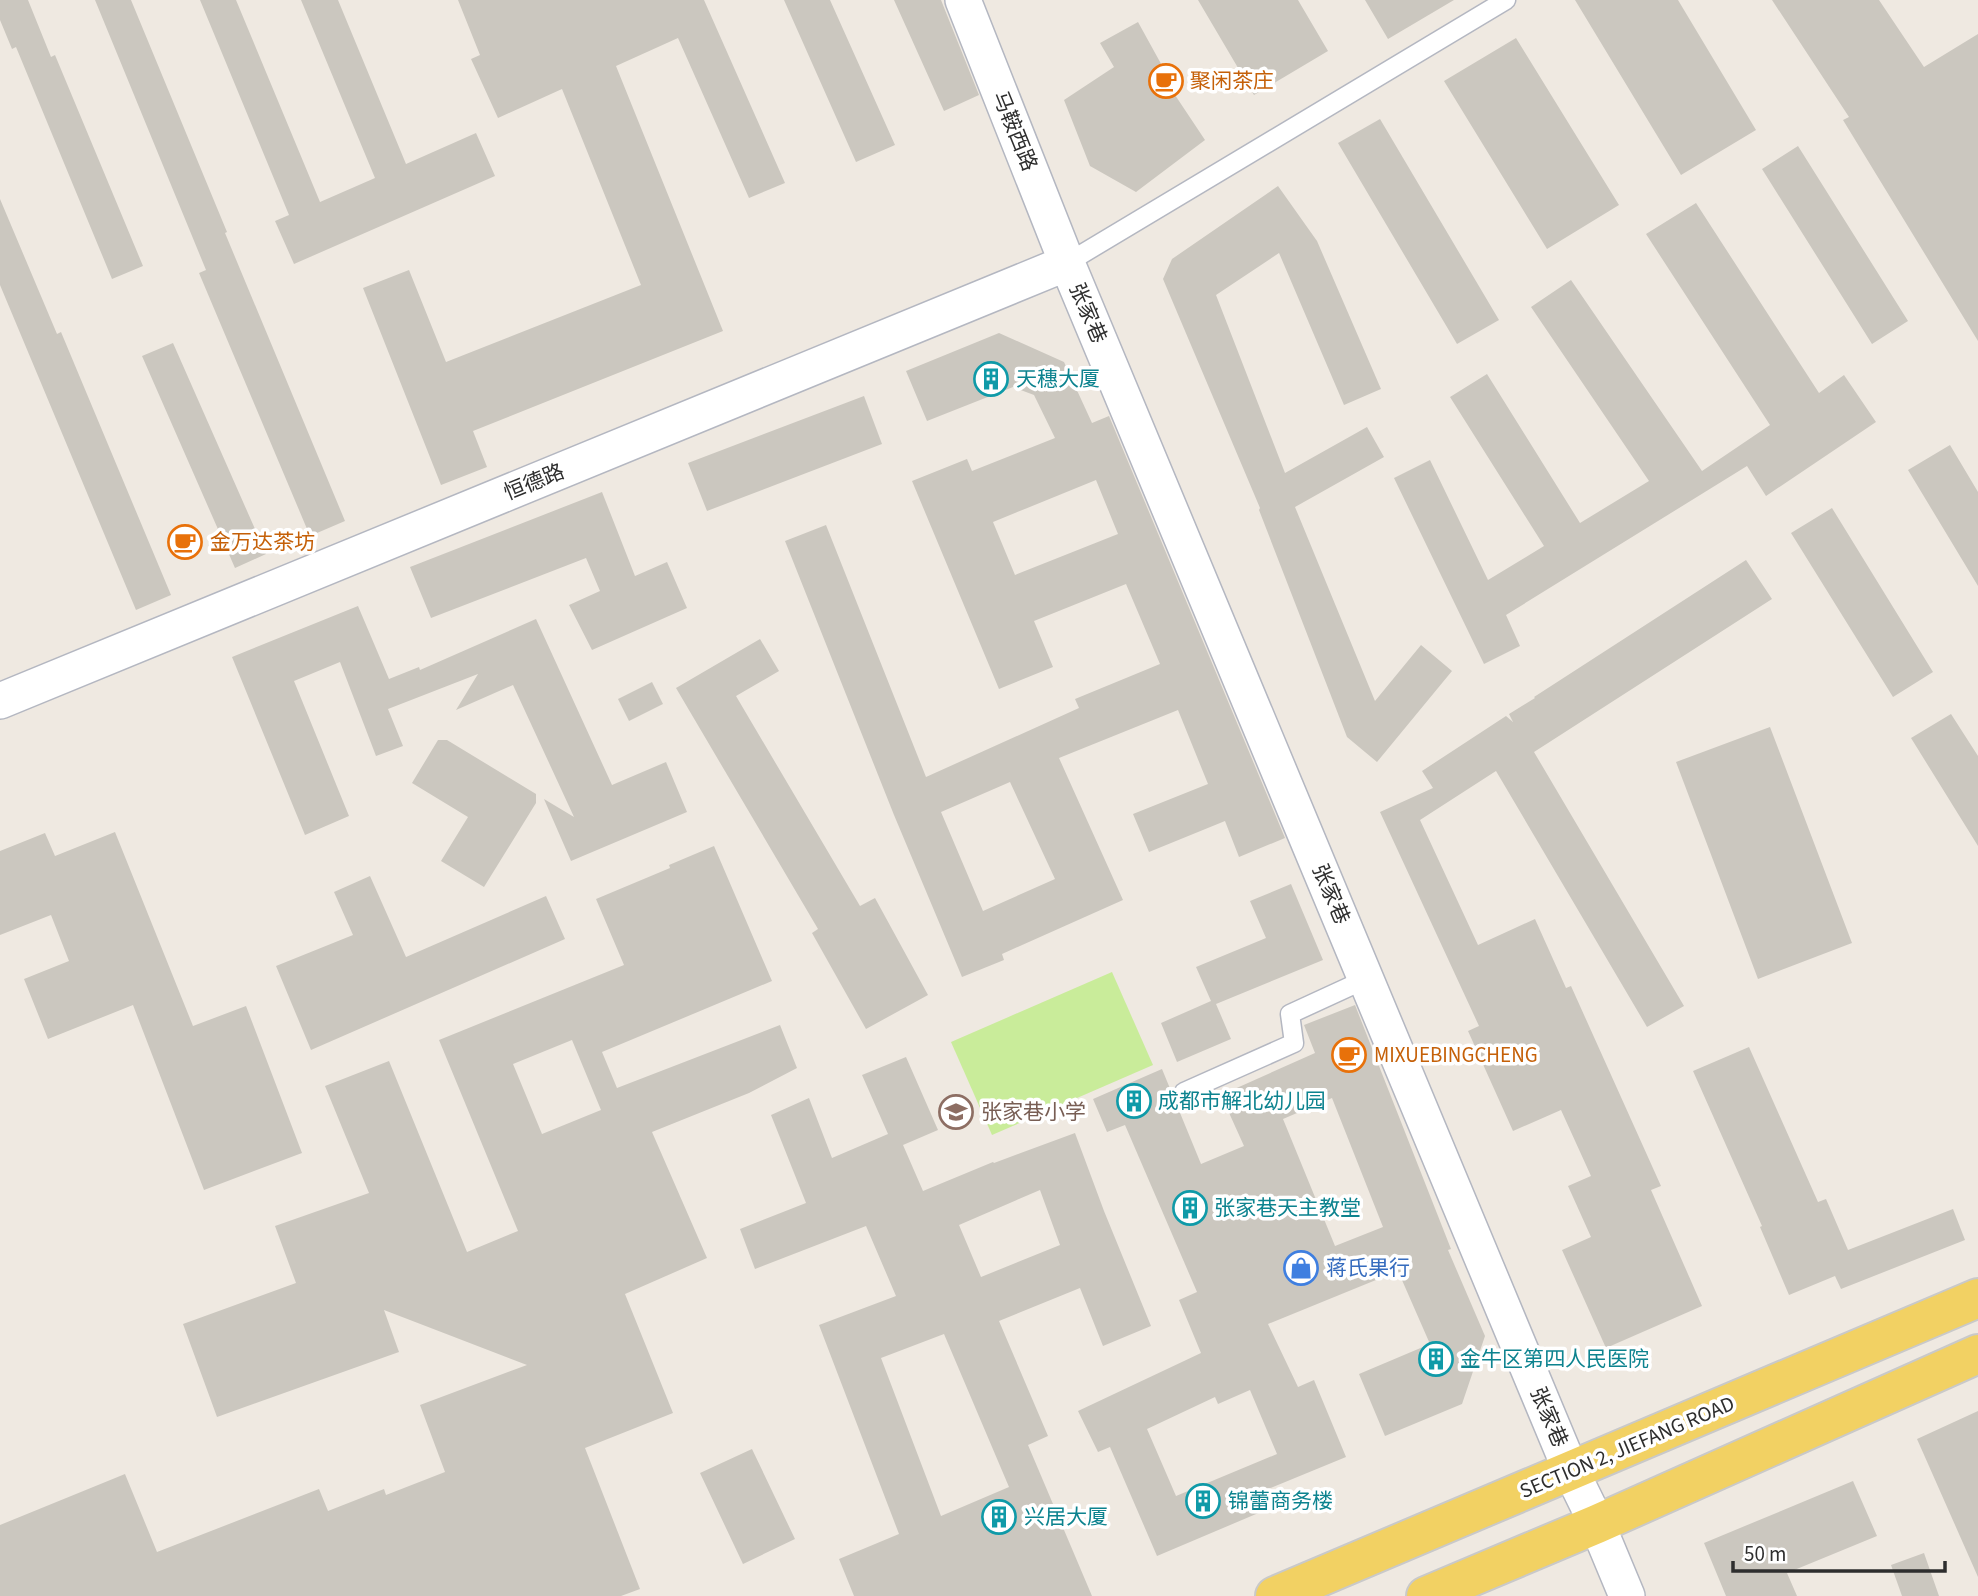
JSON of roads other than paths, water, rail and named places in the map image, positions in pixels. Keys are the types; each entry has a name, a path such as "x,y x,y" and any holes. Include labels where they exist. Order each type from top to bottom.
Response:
{"main road":[{"name":"SECTION 2, JIEFANG ROAD","path":"1275,1596 1978,1298"},
{"path":"1426,1596 1597,1524 1978,1354"}],"street":[{"name":"马鞍西路","path":"962,0 1068,262"},
{"name":"恒德路","path":"0,701 1068,262"},
{"name":"张家巷","path":"1068,262 1571,1471 1627,1596"}],"lane":[{"path":"1068,262 1506,0"},
{"path":"1184,1092 1294,1043 1290,1013 1366,979"}],"place":[{"name":"聚闲茶庄","path":"1166,81"},
{"name":"天穗大厦","path":"991,379"},
{"name":"金万达茶坊","path":"185,542"},
{"name":"MIXUEBINGCHENG","path":"1349,1055"},
{"name":"成都市解北幼儿园","path":"1134,1101"},
{"name":"张家巷小学","path":"956,1112"},
{"name":"张家巷天主教堂","path":"1190,1208"},
{"name":"蒋氏果行","path":"1301,1268"},
{"name":"金牛区第四人民医院","path":"1436,1359"},
{"name":"锦蕾商务楼","path":"1203,1501"},
{"name":"兴居大厦","path":"999,1517"}]}
